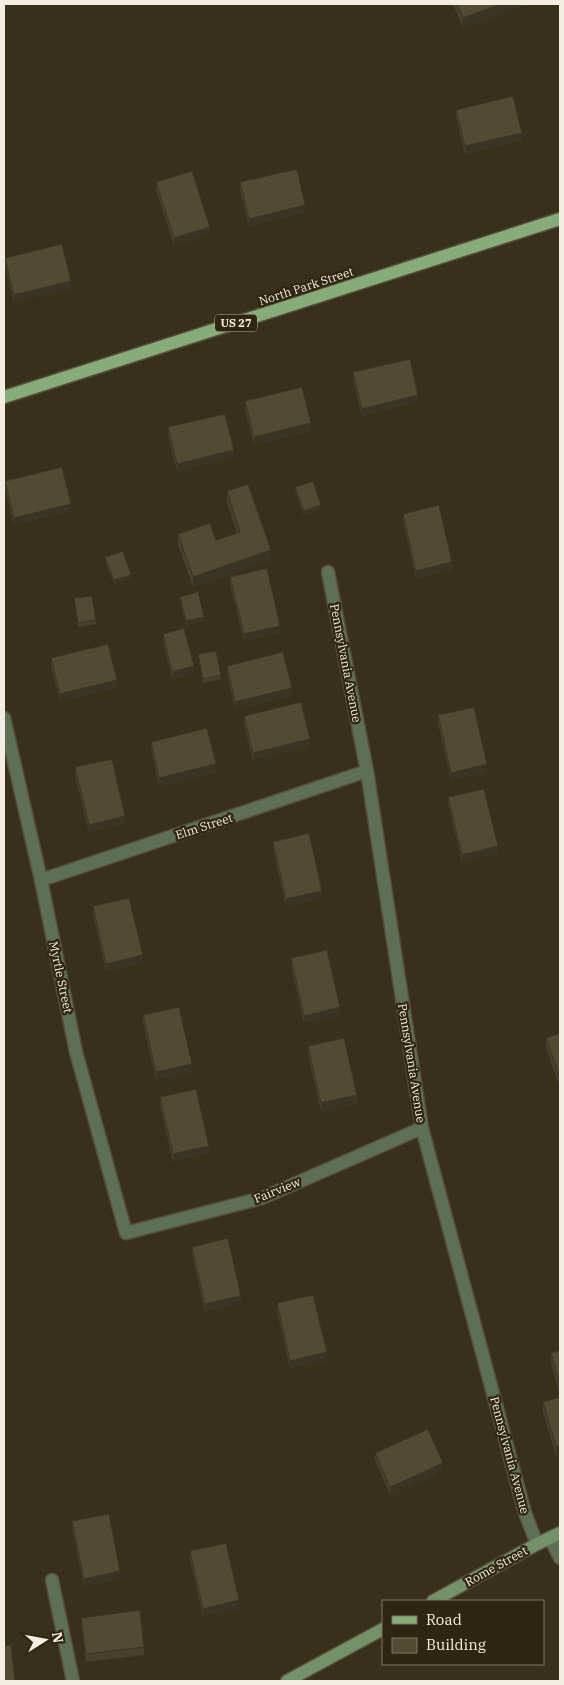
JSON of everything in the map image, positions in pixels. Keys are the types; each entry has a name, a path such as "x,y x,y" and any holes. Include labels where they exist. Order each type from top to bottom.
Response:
{"main road":[{"name":"North Park Street","path":"4,397 560,218"}],"street":[{"name":"Pennsylvania Avenue","path":"328,572 367,772 422,1128 525,1512 536,1544"},
{"name":"Myrtle Street","path":"4,718 41,880 76,1052 126,1233"},
{"name":"Elm Street","path":"41,880 367,772"},
{"name":"Fairview","path":"126,1233 262,1198 422,1128"},
{"name":"Rome Street","path":"435,1600 536,1544 555,1536"},
{"path":"555,1536 560,1558"},
{"path":"52,1580 74,1681"},
{"path":"287,1681 382,1630"}],"building":[{"path":"457,4 501,4 463,18"},
{"path":"513,96 522,133 465,146 456,110"},
{"path":"297,169 305,205 249,219 240,182"},
{"path":"192,171 210,227 174,238 156,182"},
{"path":"62,244 71,281 14,295 5,258"},
{"path":"410,359 418,395 362,409 353,372"},
{"path":"302,387 311,423 254,437 245,401"},
{"path":"225,414 234,450 177,464 168,427"},
{"path":"62,467 71,504 14,518 5,481"},
{"path":"313,481 321,505 304,511 295,487"},
{"path":"248,484 271,550 193,577 178,534 210,523 216,540 240,532 227,491"},
{"path":"439,505 452,562 416,571 403,514"},
{"path":"123,551 131,575 114,580 105,557"},
{"path":"267,568 280,626 244,634 230,577"},
{"path":"198,592 204,617 186,621 180,597"},
{"path":"92,596 96,620 78,623 74,598"},
{"path":"184,628 194,666 172,672 163,634"},
{"path":"108,644 117,680 60,694 51,658"},
{"path":"216,651 221,675 203,679 198,654"},
{"path":"283,652 292,688 235,702 227,666"},
{"path":"301,702 310,739 253,753 244,716"},
{"path":"474,707 487,764 451,773 438,715"},
{"path":"207,728 216,764 159,778 151,742"},
{"path":"112,759 125,816 89,825 75,767"},
{"path":"484,789 498,846 462,855 448,797"},
{"path":"309,833 322,891 286,899 273,842"},
{"path":"129,898 143,955 106,964 93,906"},
{"path":"327,950 340,1007 304,1016 291,958"},
{"path":"179,1007 192,1064 156,1072 143,1015"},
{"path":"560,1033 560,1078 546,1038"},
{"path":"344,1038 357,1095 321,1103 308,1046"},
{"path":"196,1089 209,1146 173,1154 160,1097"},
{"path":"228,1238 241,1296 205,1304 192,1247"},
{"path":"313,1295 327,1352 290,1361 277,1303"},
{"path":"560,1350 560,1385 551,1353"},
{"path":"560,1397 560,1445 556,1446 543,1402"},
{"path":"428,1429 443,1463 390,1487 375,1453"},
{"path":"109,1514 120,1571 84,1579 72,1521"},
{"path":"226,1543 239,1600 203,1609 190,1551"},
{"path":"140,1610 144,1647 86,1654 81,1618"},
{"path":"11,1645 15,1681 4,1681 4,1646"}]}
